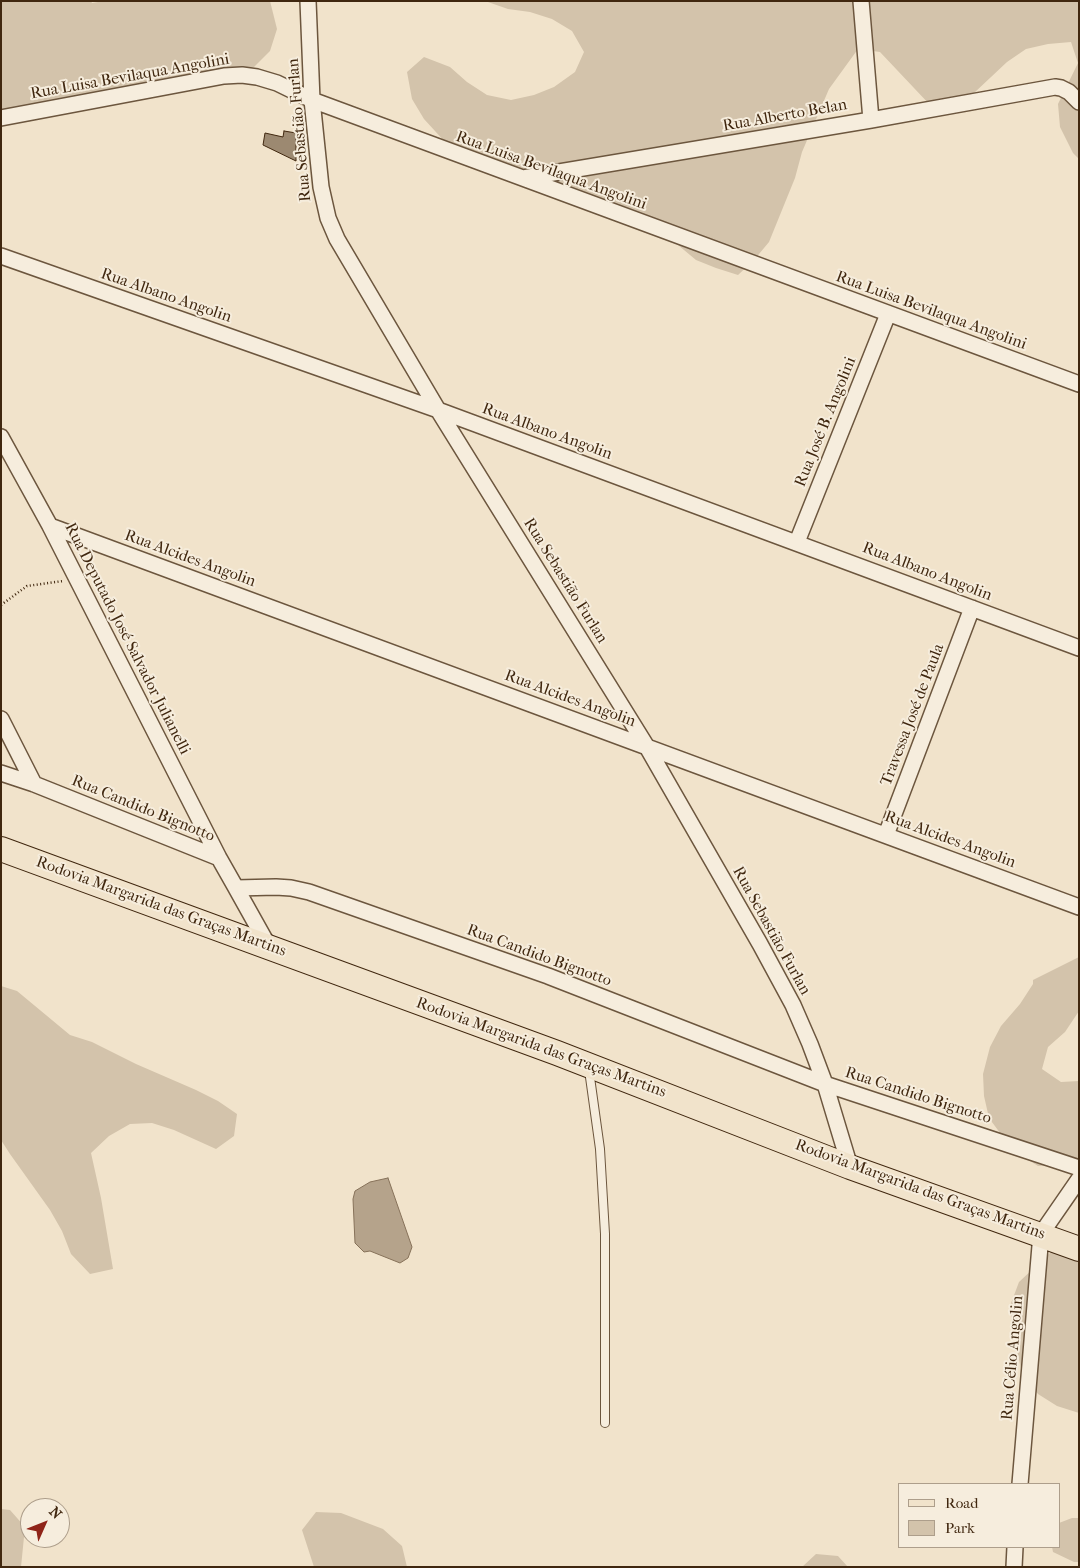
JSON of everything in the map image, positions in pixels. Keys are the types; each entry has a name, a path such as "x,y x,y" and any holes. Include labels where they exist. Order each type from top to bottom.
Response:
{"main road":[{"name":"Rodovia Margarida das Graças Martins","path":"1,849 589,1065 850,1167 1079,1249"}],"street":[{"name":"Rua Sebastião Furlan","path":"308,1 312,100 321,187 325,207 333,229 438,410 647,746 780,982 810,1044 825,1084 850,1167"},
{"path":"861,1 871,120"},
{"name":"Rua Luisa Bevilaqua Angolini","path":"1,118 233,75 250,75 267,79 312,100 1079,384"},
{"name":"Rua Alberto Belan","path":"521,178 871,120 1055,87 1065,90 1079,102"},
{"name":"Rua Albano Angolin","path":"1,256 438,410 1079,648"},
{"name":"Rua José B. Angolini","path":"797,542 888,314"},
{"name":"Rua Deputado José Salvador Julianelli","path":"1,437 50,526 219,858"},
{"name":"Rua Alcides Angolin","path":"50,526 1079,907"},
{"name":"Travessa José de Paula","path":"886,835 972,608"},
{"path":"1,719 34,784"},
{"name":"Rua Candido Bignotto","path":"1,773 34,784 219,858 236,888 276,886 309,892 548,976 825,1084 1079,1168"},
{"path":"236,888 270,948"},
{"path":"1041,1234 1079,1179"},
{"name":"Rua Célio Angolin","path":"1020,1483 1041,1234"},
{"path":"1014,1567 1015,1548"}],"lane":[{"path":"589,1065 600,1148 603,1190 605,1244 605,1423"}],"path":[{"path":"1,605 27,586 77,579"}],"green space":[{"path":"1,1 91,1 92,3 104,1 270,1 277,29 270,51 254,67 233,74 52,114 28,122 1,123"},
{"path":"485,1 1079,1 1079,159 1073,153 1060,127 1058,104 1078,63 1071,42 1048,44 1026,49 1007,62 974,93 954,105 931,106 880,52 858,49 829,89 802,152 795,178 769,242 738,275 696,260 658,232 475,169 457,155 424,119 412,99 407,72 424,57 450,67 467,82 487,95 511,100 534,95 554,87 575,72 584,52 572,31 552,19 530,12 508,9"},
{"path":"1079,957 1079,1011 1065,1032 1048,1047 1042,1069 1061,1082 1079,1081 1079,1181 1061,1165 1038,1166 1019,1154 1003,1137 989,1118 984,1096 983,1074 990,1047 1001,1026 1020,1004 1033,984 1033,980"},
{"path":"1,986 17,991 70,1035 92,1042 136,1064 196,1090 218,1101 237,1114 234,1136 216,1149 174,1130 152,1123 130,1124 109,1136 91,1153 113,1269 90,1274 71,1254 62,1231 50,1210 1,1140"},
{"path":"1067,1237 1079,1243 1079,1413 1057,1406 1038,1394 1022,1373 1012,1328 1010,1306 1019,1282"},
{"path":"1,1509 10,1510 20,1521 20,1548 23,1548 21,1567 1,1567"},
{"path":"316,1512 341,1513 383,1529 402,1546 407,1567 314,1567 302,1530"},
{"path":"1072,1518 1079,1518 1079,1562 1074,1562 1053,1552 1052,1548 1060,1548 1060,1523"},
{"path":"816,1554 838,1556 848,1567 802,1567"}],"shaded area":[{"path":"388,1178 412,1247 408,1258 400,1263 370,1251 364,1252 355,1243 353,1199 355,1191 370,1182"}],"building":[{"path":"284,131 296,133 296,161 263,145 265,133 283,137"}]}
